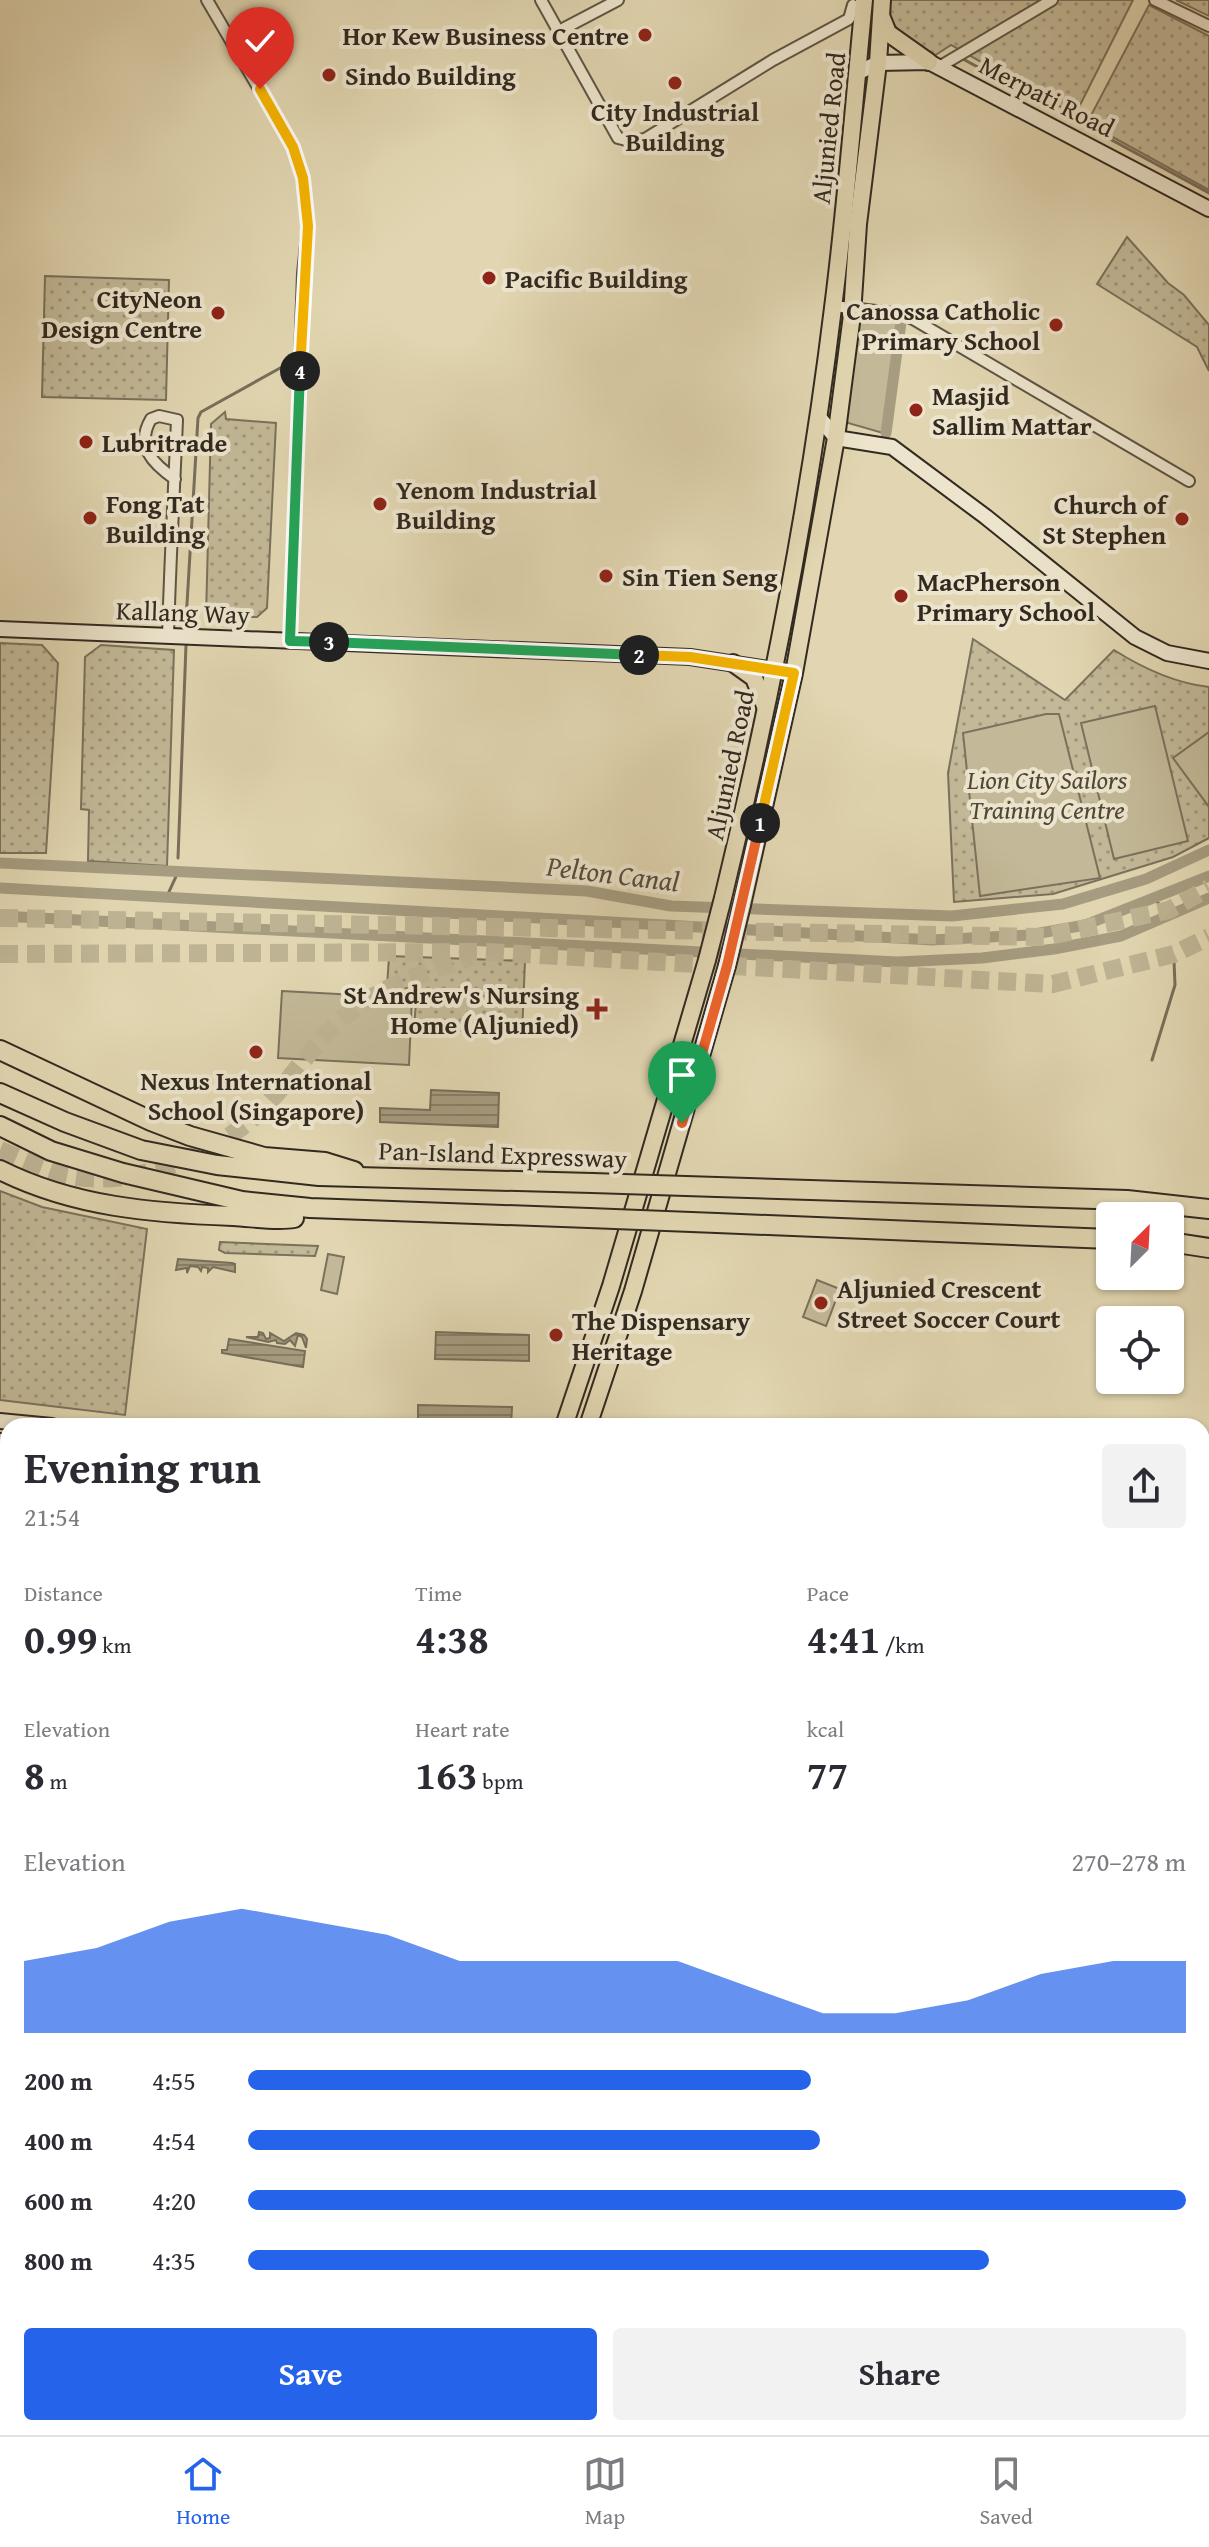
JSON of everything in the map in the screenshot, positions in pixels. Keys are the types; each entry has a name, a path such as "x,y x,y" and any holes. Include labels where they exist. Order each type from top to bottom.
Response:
{"highway":[{"path":"0,1050 151,1121 219,1146 312,1168"},
{"path":"0,1093 65,1122 141,1150 217,1165 312,1168"},
{"path":"0,1126 51,1151 123,1173 242,1201 310,1208 1096,1238"},
{"name":"Pan-Island Expressway","path":"312,1168 325,1162 370,1176 1127,1200 1209,1209"},
{"path":"0,1170 24,1182 69,1197 163,1214 290,1219 310,1208"},
{"path":"1184,1244 1209,1248"}],"main road":[{"name":"Aljunied Road","path":"567,1418 611,1286 707,960 774,670 834,306 857,73 859,3"},
{"path":"881,8 888,33 934,64"},
{"name":"Aljunied Road","path":"591,1418 633,1291 727,966 794,673 836,438 878,63 881,8"},
{"path":"733,663 754,678 766,708"}],"street":[{"path":"207,0 293,147 303,178 308,226 303,273 290,641"},
{"path":"541,0 618,138 630,141 645,139 849,19 859,3"},
{"path":"559,31 618,0"},
{"path":"934,64 1052,0"},
{"path":"1155,0 1209,26"},
{"name":"Merpati Road","path":"857,73 878,63 934,64 1209,209"},
{"path":"834,306 901,314 913,319 1189,481"},
{"path":"175,479 153,461 145,443 151,419 159,416 177,420 175,479 180,636"},
{"path":"818,416 836,438 892,447 965,501 1135,637 1167,653 1209,661"},
{"name":"Kallang Way","path":"0,629 690,657 794,673"}],"green space":[{"path":"886,0 1133,0 1075,115 951,45 931,58 895,26"},
{"path":"1176,0 1209,0 1209,16"},
{"path":"1149,5 1209,36 1209,190 1087,123"},
{"path":"1127,237 1209,325 1209,371 1197,347 1097,284"},
{"path":"45,276 169,280 166,400 42,397"},
{"path":"863,315 899,321 883,433 848,423 845,415 857,318"},
{"path":"225,412 226,419 276,423 267,608 257,617 206,617 211,424"},
{"name":"Lion City Sailors Training Centre","path":"973,639 1065,700 1114,650 1160,674 1209,687 1209,838 1173,857 1053,894 954,902 948,773"},
{"path":"0,643 42,645 58,663 46,853 0,853"},
{"path":"101,645 174,650 167,866 88,861 89,810 81,809 85,657"},
{"path":"1155,706 1188,841 1114,859 1081,723"},
{"path":"1046,714 1059,714 1100,878 980,896 963,733"},
{"path":"1209,732 1209,807 1173,758"},
{"path":"389,956 525,961 522,1035 414,1028 417,989 387,987"},
{"path":"282,991 412,998 409,1065 278,1058"},
{"path":"0,1191 42,1207 147,1229 125,1415 0,1400"},
{"path":"220,1242 318,1246 315,1256 225,1253 219,1250"},
{"path":"328,1254 344,1257 337,1294 321,1290"},
{"name":"Aljunied Crescent Street Soccer Court","path":"817,1280 840,1289 826,1326 803,1317"}],"shaded area":[{"path":"431,1090 499,1093 498,1127 380,1122 380,1108 430,1110"},
{"path":"178,1259 232,1263 235,1264 235,1272 213,1267 208,1272 208,1268 202,1267 201,1271 198,1267 190,1266 187,1273 187,1268 176,1270"},
{"path":"259,1332 266,1339 270,1338 270,1333 284,1341 296,1333 304,1335 306,1348 298,1335 295,1346 290,1340 285,1344 246,1337 258,1337"},
{"path":"436,1332 529,1335 529,1361 435,1359"},
{"path":"229,1339 305,1351 303,1367 222,1353 222,1350 227,1350"},
{"path":"418,1405 512,1407 511,1418 418,1418"}],"waterway":[{"path":"963,59 1209,193"},
{"path":"886,433 901,322"},
{"path":"186,621 198,418 201,412 291,362"},
{"path":"178,858 186,645"},
{"name":"Pelton Canal","path":"0,863 587,891 671,906 952,916 1063,904 1146,879 1209,850"},
{"path":"167,896 178,872"},
{"name":"Pelton Canal","path":"0,888 932,940 1029,935 1085,925 1209,876"},
{"path":"1155,897 1166,918"},
{"name":"Pelton Canal","path":"0,916 897,962 982,958 1121,936 1209,898"},
{"path":"1152,1060 1175,985 1174,961"}],"tunnel":[{"path":"0,918 1044,937 1169,910 1209,888"},
{"path":"0,954 485,952 1053,984 1174,954 1209,937"},
{"path":"0,1150 50,1171 82,1178 136,1175 188,1158 213,1146 255,1116 333,1027 360,1005 405,980 471,957"}],"place":[{"name":"Hor Kew Business Centre","path":"645,35"},
{"name":"Sindo Building","path":"329,75"},
{"name":"City Industrial Building","path":"675,83"},
{"name":"Pacific Building","path":"489,278"},
{"name":"CityNeon Design Centre","path":"218,313"},
{"name":"Canossa Catholic Primary School","path":"1056,325"},
{"name":"Masjid Sallim Mattar","path":"916,410"},
{"name":"Lubritrade","path":"86,442"},
{"name":"Yenom Industrial Building","path":"380,504"},
{"name":"Fong Tat Building","path":"90,518"},
{"name":"Church of St Stephen","path":"1182,519"},
{"name":"Sin Tien Seng","path":"606,576"},
{"name":"MacPherson Primary School","path":"901,596"},
{"name":"St Andrew's Nursing Home (Aljunied)","path":"597,1009"},
{"name":"Nexus International School (Singapore)","path":"256,1052"},
{"name":"Aljunied Crescent Street Soccer Court","path":"821,1303"},
{"name":"The Dispensary Heritage","path":"556,1335"}],"route":[{"path":"260,89 293,147 303,178 308,226 303,273 290,641 690,657 794,673 727,966 682,1123"}]}
